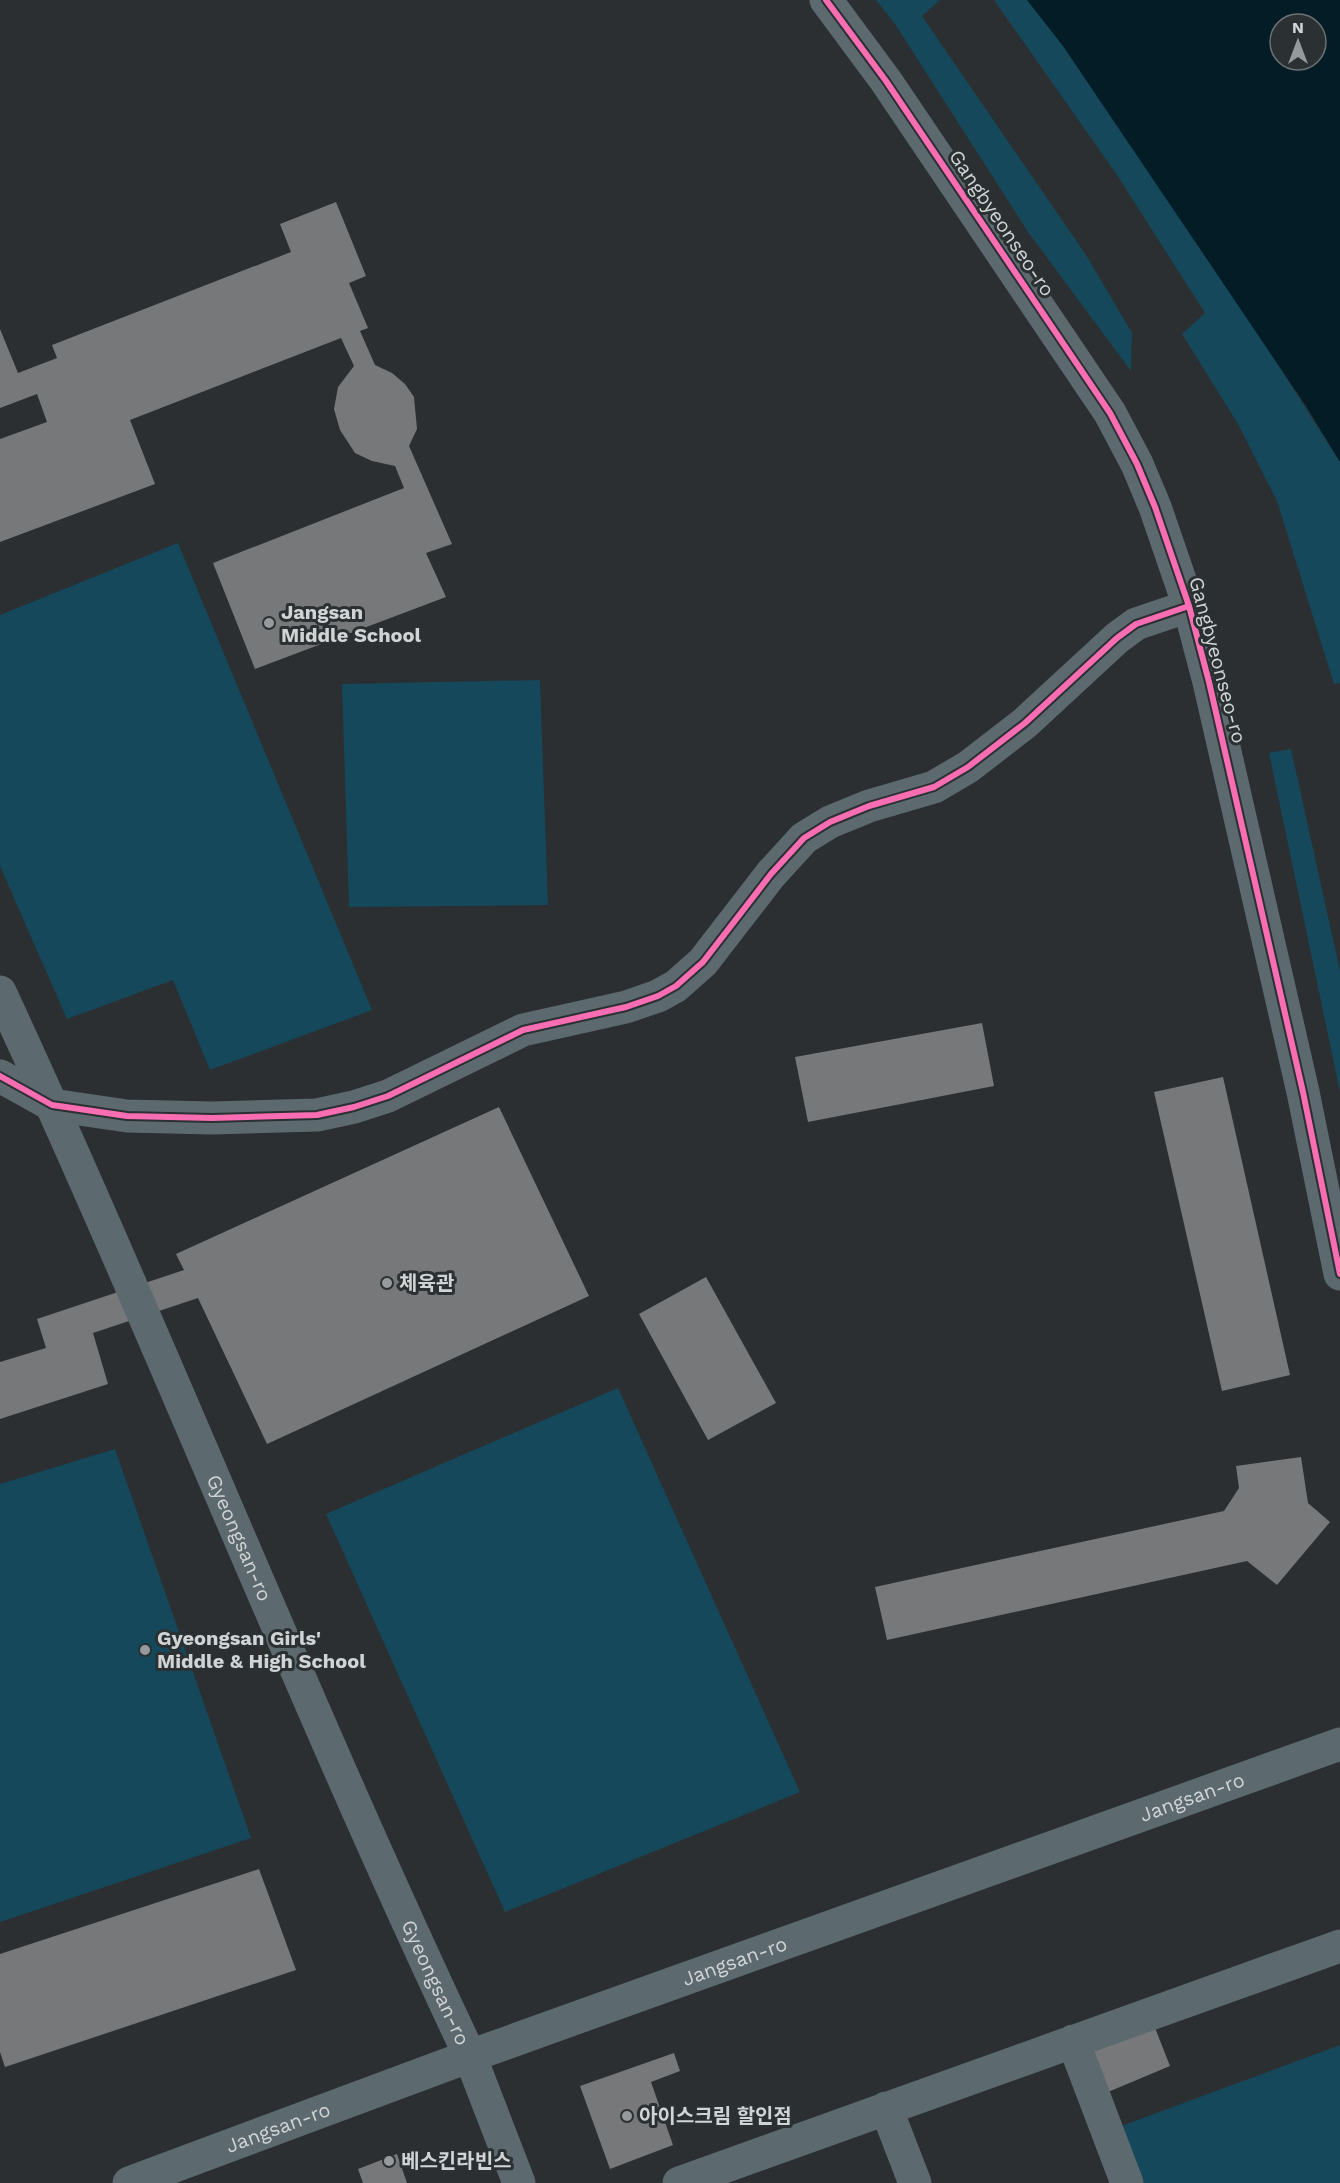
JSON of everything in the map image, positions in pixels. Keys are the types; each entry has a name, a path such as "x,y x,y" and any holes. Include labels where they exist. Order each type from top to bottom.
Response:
{"street":[{"name":"Gangbyeonseo-ro","path":"826,0 886,81 1110,413 1137,465 1155,507 1189,606 1209,682 1304,1092 1340,1274"},
{"path":"0,1076 52,1105 127,1116 224,1118 317,1115 354,1107 388,1096 523,1030 626,1007 658,996 676,986 703,962 771,874 804,838 830,822 869,806 934,787 968,767 1025,723 1117,638 1136,624 1189,606"},
{"name":"Gyeongsan-ro","path":"0,992 52,1105 305,1691 470,2056 519,2183"},
{"name":"Jangsan-ro","path":"129,2183 470,2056 1340,1744"},
{"path":"687,2182 886,2108 1340,1946"},
{"path":"1073,2041 1128,2183"},
{"path":"886,2108 915,2183"},
{"path":"155,2183 186,2162"}],"shaded area":[{"path":"876,0 940,0 922,16 1086,255 1132,333 1131,371 1028,232 895,24"},
{"path":"994,0 1031,0 1133,144 1340,462 1340,683 1334,684 1277,501 1238,424 1182,334 1205,313 1117,175"},
{"path":"1027,0 1340,0 1340,462 1306,406 1063,46"},
{"path":"178,543 372,1010 210,1070 173,980 67,1019 0,866 0,615"},
{"path":"540,680 548,905 349,907 342,684"},
{"path":"1291,749 1340,971 1340,1092 1269,753"},
{"path":"618,1388 800,1792 505,1912 326,1514"},
{"path":"115,1449 251,1838 0,1922 0,1484"},
{"path":"1340,2045 1340,2183 1127,2183 1108,2131"}],"building":[{"path":"336,202 366,276 349,283 368,328 360,331 375,365 392,373 405,384 414,397 417,429 409,446 452,544 426,553 446,597 255,669 213,563 404,488 395,466 372,461 355,453 340,430 334,409 338,387 354,366 341,338 130,420 155,484 0,542 0,439 47,422 37,394 0,408 0,329 18,373 57,358 52,345 291,252 280,224"},
{"path":"982,1023 994,1086 808,1122 795,1057"},
{"path":"1223,1077 1290,1375 1222,1391 1154,1092"},
{"name":"체육관","path":"499,1107 589,1296 267,1444 198,1298 93,1333 108,1384 0,1419 0,1362 46,1348 37,1319 184,1270 176,1254"},
{"path":"706,1277 776,1403 708,1440 639,1314"},
{"path":"1301,1457 1308,1503 1330,1522 1277,1585 1247,1561 887,1640 875,1587 1224,1511 1239,1488 1236,1466"},
{"path":"259,1869 296,1970 5,2067 0,2052 0,1954"},
{"path":"1150,2015 1170,2066 1096,2097 1087,2042"},
{"name":"아이스크림 할인점","path":"674,2053 680,2071 651,2082 673,2145 610,2169 580,2086"},
{"name":"베스킨라빈스","path":"397,2154 407,2183 363,2183 358,2169"}],"cycle path":[{"path":"826,0 886,81 1110,413 1137,464 1155,507 1189,606 1209,682 1303,1092 1340,1274"},
{"path":"0,1076 52,1105 127,1116 212,1118 317,1115 354,1107 388,1096 523,1030 626,1007 658,996 676,986 703,962 771,874 804,838 830,822 869,806 934,787 968,767 1025,723 1117,638 1136,624 1189,606"}],"place":[{"name":"Jangsan Middle School","path":"269,623"},
{"name":"체육관","path":"387,1283"},
{"name":"Gyeongsan Girls' Middle & High School","path":"145,1650"},
{"name":"아이스크림 할인점","path":"627,2116"},
{"name":"베스킨라빈스","path":"389,2161"}]}
